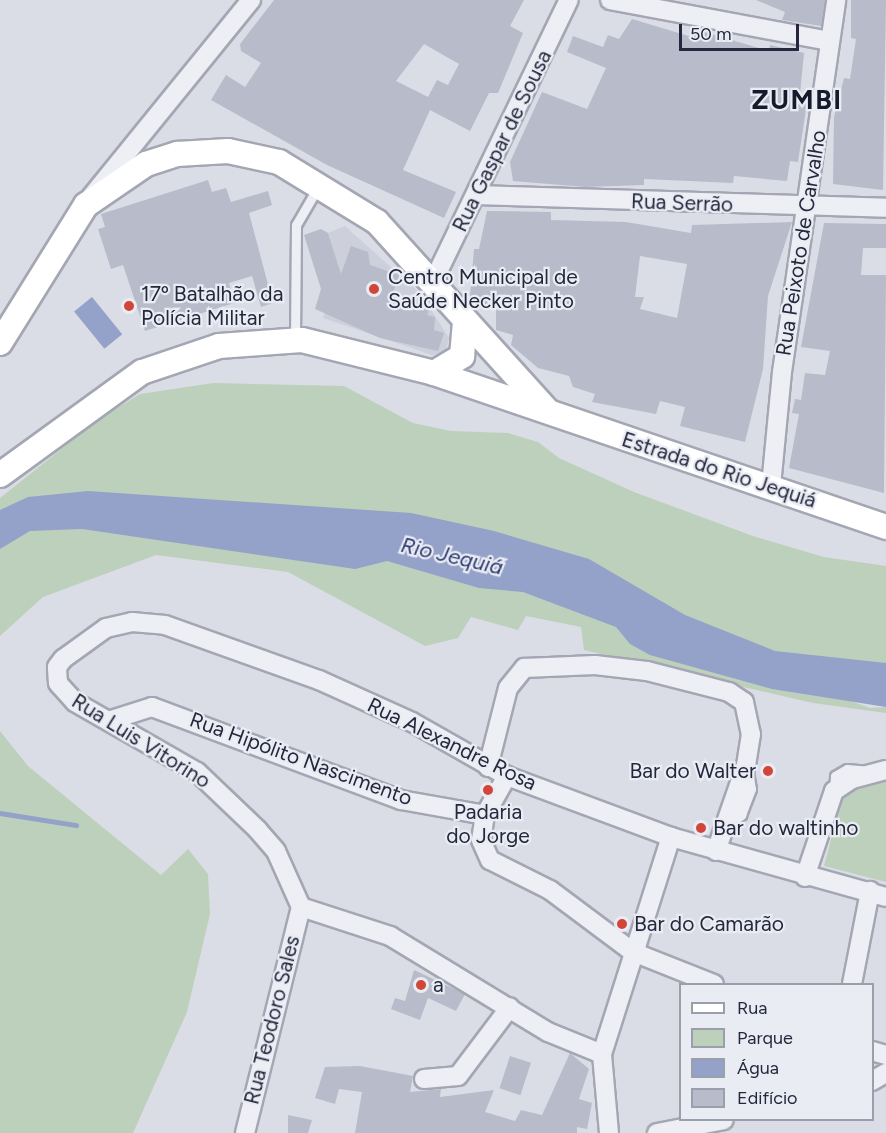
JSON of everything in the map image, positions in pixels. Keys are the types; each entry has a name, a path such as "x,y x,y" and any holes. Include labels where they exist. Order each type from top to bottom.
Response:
{"main road":[{"name":"Estrada do Rio Jequiá","path":"0,343 86,205 146,164 201,151 261,157 321,183 377,222 434,282 465,323 551,414"},
{"path":"434,373 462,356 465,323"},
{"name":"Estrada do Rio Jequiá","path":"0,475 142,372 219,346 295,340 434,373 886,526"}],"street":[{"path":"86,205 251,0"},
{"name":"Rua Gaspar de Sousa","path":"434,282 570,0"},
{"path":"609,0 829,41"},
{"name":"Rua Peixoto de Carvalho","path":"771,486 782,372 808,207 836,0"},
{"name":"Rua Serrão","path":"477,195 886,208"},
{"name":"Rua Alexandre Rosa","path":"63,659 106,628 160,624 319,680 412,722 507,776 671,837 805,877 878,894"},
{"name":"Rua Luis Vitorino","path":"63,659 57,674 64,691 197,772 225,796 276,851 301,907"},
{"path":"488,766 508,688 524,668 595,665 647,671 729,692 746,708 751,734 746,765 721,828 716,851"},
{"name":"Rua Hipólito Nascimento","path":"111,720 132,710 163,710 401,800 485,815"},
{"path":"805,877 834,790 879,771"},
{"path":"507,776 485,815 481,840 490,860 550,890 633,952 711,983"},
{"path":"609,1133 602,1054 671,837"},
{"path":"852,983 878,894"},
{"path":"301,907 390,936 548,1032 602,1054"},
{"name":"Rua Teodoro Sales","path":"245,1133 301,907"},
{"path":"424,1079 458,1076 510,1007"},
{"path":"657,1133 714,1121"}],"lane":[{"path":"295,340 296,225 321,183"}],"shaded area":[{"name":"Centro Municipal de Saúde Necker Pinto","path":"345,226 421,294 449,338 446,351 432,355 323,318 339,268 328,233"}],"green space":[{"path":"213,383 344,386 413,423 451,431 508,433 538,442 559,458 634,492 753,536 824,557 886,566 886,672 773,659 585,567 0,517 0,498 99,419 140,394"},
{"path":"28,524 387,554 525,585 870,708 886,707 886,713 813,703 584,650 581,627 526,616 518,630 471,617 458,638 425,646 288,572 156,555 43,597 0,636 0,541"},
{"path":"0,731 28,766 161,875 188,849 208,874 210,914 187,1012 133,1133 0,1133"},
{"path":"886,779 886,882 824,866 843,794 863,781"}],"water":[{"path":"92,297 122,334 104,349 74,311"},
{"name":"Rio Jequiá","path":"88,491 411,513 494,531 589,559 685,615 775,651 886,663 886,707 772,689 650,655 630,644 616,627 523,592 479,588 387,561 355,569 82,529 30,531 0,549 0,510 28,497"}],"building":[{"path":"274,0 524,0 510,26 523,33 498,93 489,93 470,131 430,110 403,170 456,192 444,218 327,165 211,100 226,75 245,87 261,63 241,51 240,44","holes":["424,44 459,64 448,85 437,80 428,97 396,81"]},
{"path":"756,0 825,0 821,26 782,20 785,12"},
{"path":"851,0 886,0 883,190 833,184 834,117 844,78 850,79 856,39 851,38"},
{"path":"632,19 692,37 694,29 769,51 770,45 804,53 800,94 808,96 798,162 790,161 787,181 734,176 733,183 644,179 644,185 585,187 513,181 510,162 542,92 587,109 606,68 567,52 573,36 603,47 608,35 619,39"},
{"path":"208,180 212,192 226,188 231,202 268,191 272,205 249,213 273,303 261,307 252,276 229,283 234,303 145,331 123,265 111,269 98,229 105,227 101,214"},
{"path":"487,211 551,212 551,220 626,222 691,233 692,225 792,222 768,296 763,369 745,442 680,426 685,407 660,401 656,414 592,402 595,394 573,387 569,376 538,368 511,345 513,335 496,330 496,307 473,305 470,296 474,249 479,249","holes":["640,256 687,264 677,318 640,309 644,297 635,297"]},
{"path":"824,223 886,224 886,248 863,248 861,275 886,275 884,493 789,468 799,414 792,413 795,399 801,400 805,373 825,375 830,351 801,347"},
{"name":"Centro Municipal de Saúde Necker Pinto","path":"321,229 328,233 341,274 351,246 368,252 370,265 399,275 391,298 429,310 427,315 435,317 434,330 444,333 438,351 380,338 315,309 321,289 304,235"},
{"path":"414,970 465,994 456,1011 428,998 420,1020 391,1009 395,998 405,1001"},
{"path":"570,1053 589,1069 579,1099 592,1103 587,1129 577,1127 577,1133 355,1133 362,1092 339,1089 335,1104 315,1098 325,1067 360,1066 413,1076 410,1092 441,1089 440,1097 494,1090 485,1112 515,1121 521,1110 542,1115"},
{"path":"510,1056 531,1063 520,1095 499,1088"},
{"path":"288,1115 312,1120 308,1133 288,1133"}],"waterway":[{"path":"0,813 76,825"}],"place":[{"name":"Centro Municipal de Saúde Necker Pinto","path":"374,289"},
{"name":"17º Batalhão da Polícia Militar","path":"129,306"},
{"name":"Bar do Walter","path":"768,771"},
{"name":"Padaria do Jorge","path":"488,790"},
{"name":"Bar do waltinho","path":"701,828"},
{"name":"Bar do Camarão","path":"622,924"},
{"name":"a","path":"421,985"}],"district":[{"name":"ZUMBI","path":"797,100"}]}
